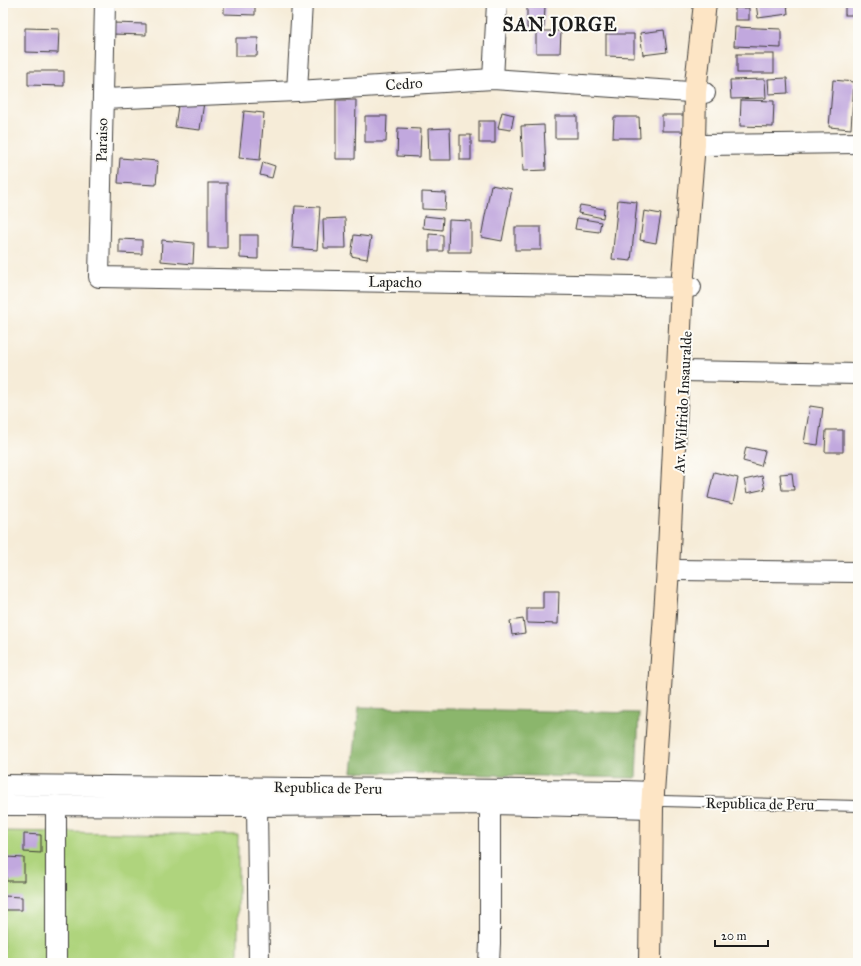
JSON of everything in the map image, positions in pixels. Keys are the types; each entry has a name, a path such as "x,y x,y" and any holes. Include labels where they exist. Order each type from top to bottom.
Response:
{"street":[{"name":"Paraiso","path":"99,277 105,3"},
{"path":"297,91 302,3"},
{"path":"493,79 497,3"},
{"path":"650,963 656,800 668,569 694,144 700,93 704,3"},
{"name":"Av. Wilfrido Insauralde","path":"656,800 676,570 686,287 703,145 700,93 714,3"},
{"name":"Cedro","path":"103,99 297,91 493,79 700,93"},
{"path":"703,145 858,143"},
{"name":"Lapacho","path":"99,277 686,287"},
{"path":"682,371 858,374"},
{"path":"676,570 858,572"},
{"name":"Republica de Peru","path":"3,785 615,791 656,800"},
{"path":"656,800 660,963"},
{"name":"Republica de Peru","path":"3,806 490,804 656,800"},
{"path":"489,963 490,804"},
{"path":"56,806 56,963"},
{"path":"257,806 259,963"}],"lane":[{"name":"Republica de Peru","path":"656,800 858,806"}],"green space":[{"path":"359,707 639,713 636,778 352,772"},
{"path":"3,831 238,835 238,963 3,963"}],"building":[{"path":"134,3 153,3 153,7 134,7"},
{"path":"224,3 255,3 255,15 224,14"},
{"path":"756,3 787,3 788,14 758,18"},
{"path":"845,3 858,3 858,15 845,15"},
{"path":"527,5 545,6 544,28 527,28"},
{"path":"735,8 749,8 749,20 735,20"},
{"path":"113,23 146,24 146,35 112,34"},
{"path":"735,27 781,29 781,48 734,46"},
{"path":"25,28 59,29 58,53 25,52"},
{"path":"664,30 667,52 643,55 640,33"},
{"path":"536,31 561,31 560,53 536,53"},
{"path":"606,34 634,34 634,57 606,56"},
{"path":"236,38 258,38 257,56 236,56"},
{"path":"737,54 774,54 774,73 737,73"},
{"path":"28,71 64,71 64,86 28,85"},
{"path":"787,78 788,93 769,94 768,79"},
{"path":"765,79 766,98 731,99 730,80"},
{"path":"833,80 854,82 851,129 829,127"},
{"path":"179,99 204,102 200,130 175,127"},
{"path":"336,100 356,100 355,159 336,159"},
{"path":"741,100 774,101 773,127 740,126"},
{"path":"244,111 264,113 260,160 239,158"},
{"path":"502,112 514,115 511,130 498,128"},
{"path":"662,115 684,115 684,131 662,131"},
{"path":"365,116 387,116 386,142 365,142"},
{"path":"555,116 577,116 577,138 555,138"},
{"path":"614,117 639,117 640,138 613,138"},
{"path":"479,121 495,121 495,143 479,143"},
{"path":"544,125 546,170 523,171 521,126"},
{"path":"398,128 421,129 420,157 397,156"},
{"path":"450,128 451,160 429,160 428,129"},
{"path":"460,135 471,135 471,160 460,160"},
{"path":"120,158 158,161 156,185 118,183"},
{"path":"263,162 275,166 272,178 260,175"},
{"path":"208,183 227,183 227,248 208,248"},
{"path":"491,185 512,189 502,241 481,237"},
{"path":"422,192 446,193 445,210 422,209"},
{"path":"618,200 637,202 631,261 612,259"},
{"path":"580,205 604,209 603,218 578,213"},
{"path":"295,206 320,207 317,250 292,248"},
{"path":"644,211 661,214 656,243 640,240"},
{"path":"424,216 443,218 442,230 423,228"},
{"path":"345,218 346,248 324,248 323,219"},
{"path":"577,218 601,222 599,232 575,229"},
{"path":"449,220 471,221 471,252 448,252"},
{"path":"515,227 541,227 541,250 515,250"},
{"path":"429,234 443,235 443,251 429,251"},
{"path":"240,235 258,235 258,259 240,258"},
{"path":"354,235 371,237 367,259 351,256"},
{"path":"119,239 142,240 142,254 119,253"},
{"path":"162,240 194,243 193,264 161,261"},
{"path":"810,406 823,408 818,445 804,443"},
{"path":"826,430 843,430 843,452 825,452"},
{"path":"746,447 765,451 761,466 743,461"},
{"path":"714,472 738,478 733,504 708,498"},
{"path":"792,473 794,490 782,490 780,474"},
{"path":"762,476 765,489 747,493 744,480"},
{"path":"543,591 559,591 558,624 527,623 527,608 543,608"},
{"path":"523,619 525,633 512,635 510,621"},
{"path":"24,834 41,835 41,853 24,852"},
{"path":"6,857 24,858 24,881 6,881"},
{"path":"3,896 22,897 22,910 3,910"}],"district":[{"name":"SAN JORGE","path":"560,24"}]}
